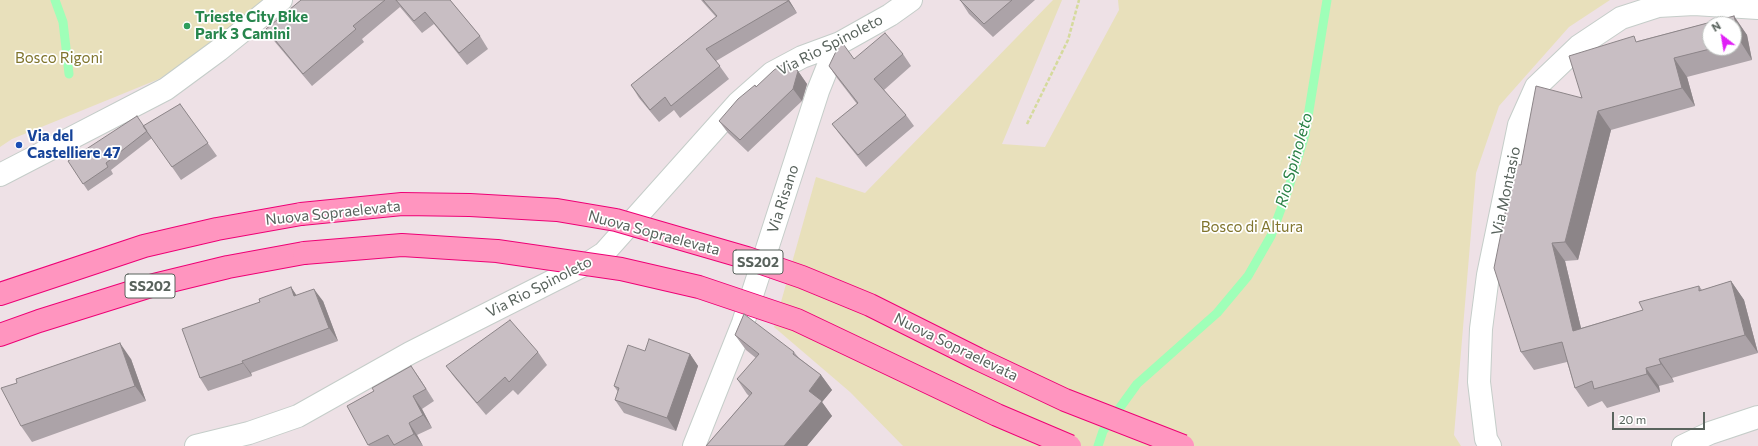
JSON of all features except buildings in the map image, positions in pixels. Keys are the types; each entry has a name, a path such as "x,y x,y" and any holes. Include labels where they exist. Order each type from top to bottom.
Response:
{"highway":[{"name":"Nuova Sopraelevata","path":"0,294 144,246 217,229 301,214 402,204 470,205 557,210 616,220 747,258 802,277 870,305 978,359 1065,400 1183,446"},
{"name":"SS202","path":"0,335 39,320 154,285 228,267 304,253 402,245 497,251 621,269 699,287 797,320 997,415 1070,446"}],"street":[{"path":"0,175 166,89 281,0"},
{"name":"Via Rio Spinoleto","path":"196,446 249,433 298,416 410,352 590,262 604,253 738,103 772,73 802,57 840,43 890,15 911,0"},
{"name":"Via Montasio","path":"1490,446 1486,439 1479,382 1481,329 1488,276 1519,125 1536,87 1579,46 1621,18 1660,3 1758,8"},
{"name":"Via Risano","path":"694,446 743,323 818,91 832,56 840,43"},
{"path":"1683,446 1710,433 1758,417"}],"path":[{"path":"1027,124 1068,40 1079,0"}],"green space":[{"name":"Bosco Rigoni","path":"0,0 266,0 192,58 159,79 12,139 0,147"},
{"name":"Bosco di Altura","path":"1053,0 1062,0 1002,144 1045,147 1119,10 1118,0 1610,0 1569,27 1499,106 1476,173 1454,435 1461,446 903,446 850,392 774,327 816,177 865,193"}],"waterway":[{"path":"55,0 63,22 69,74"},
{"name":"Rio Spinoleto","path":"1098,446 1103,431 1137,384 1217,313 1248,276 1271,236 1288,190 1305,135 1327,0"}],"place":[{"name":"Trieste City Bike Park 3 Camini","path":"187,26"},
{"name":"Via del Castelliere 47","path":"19,145"}]}
